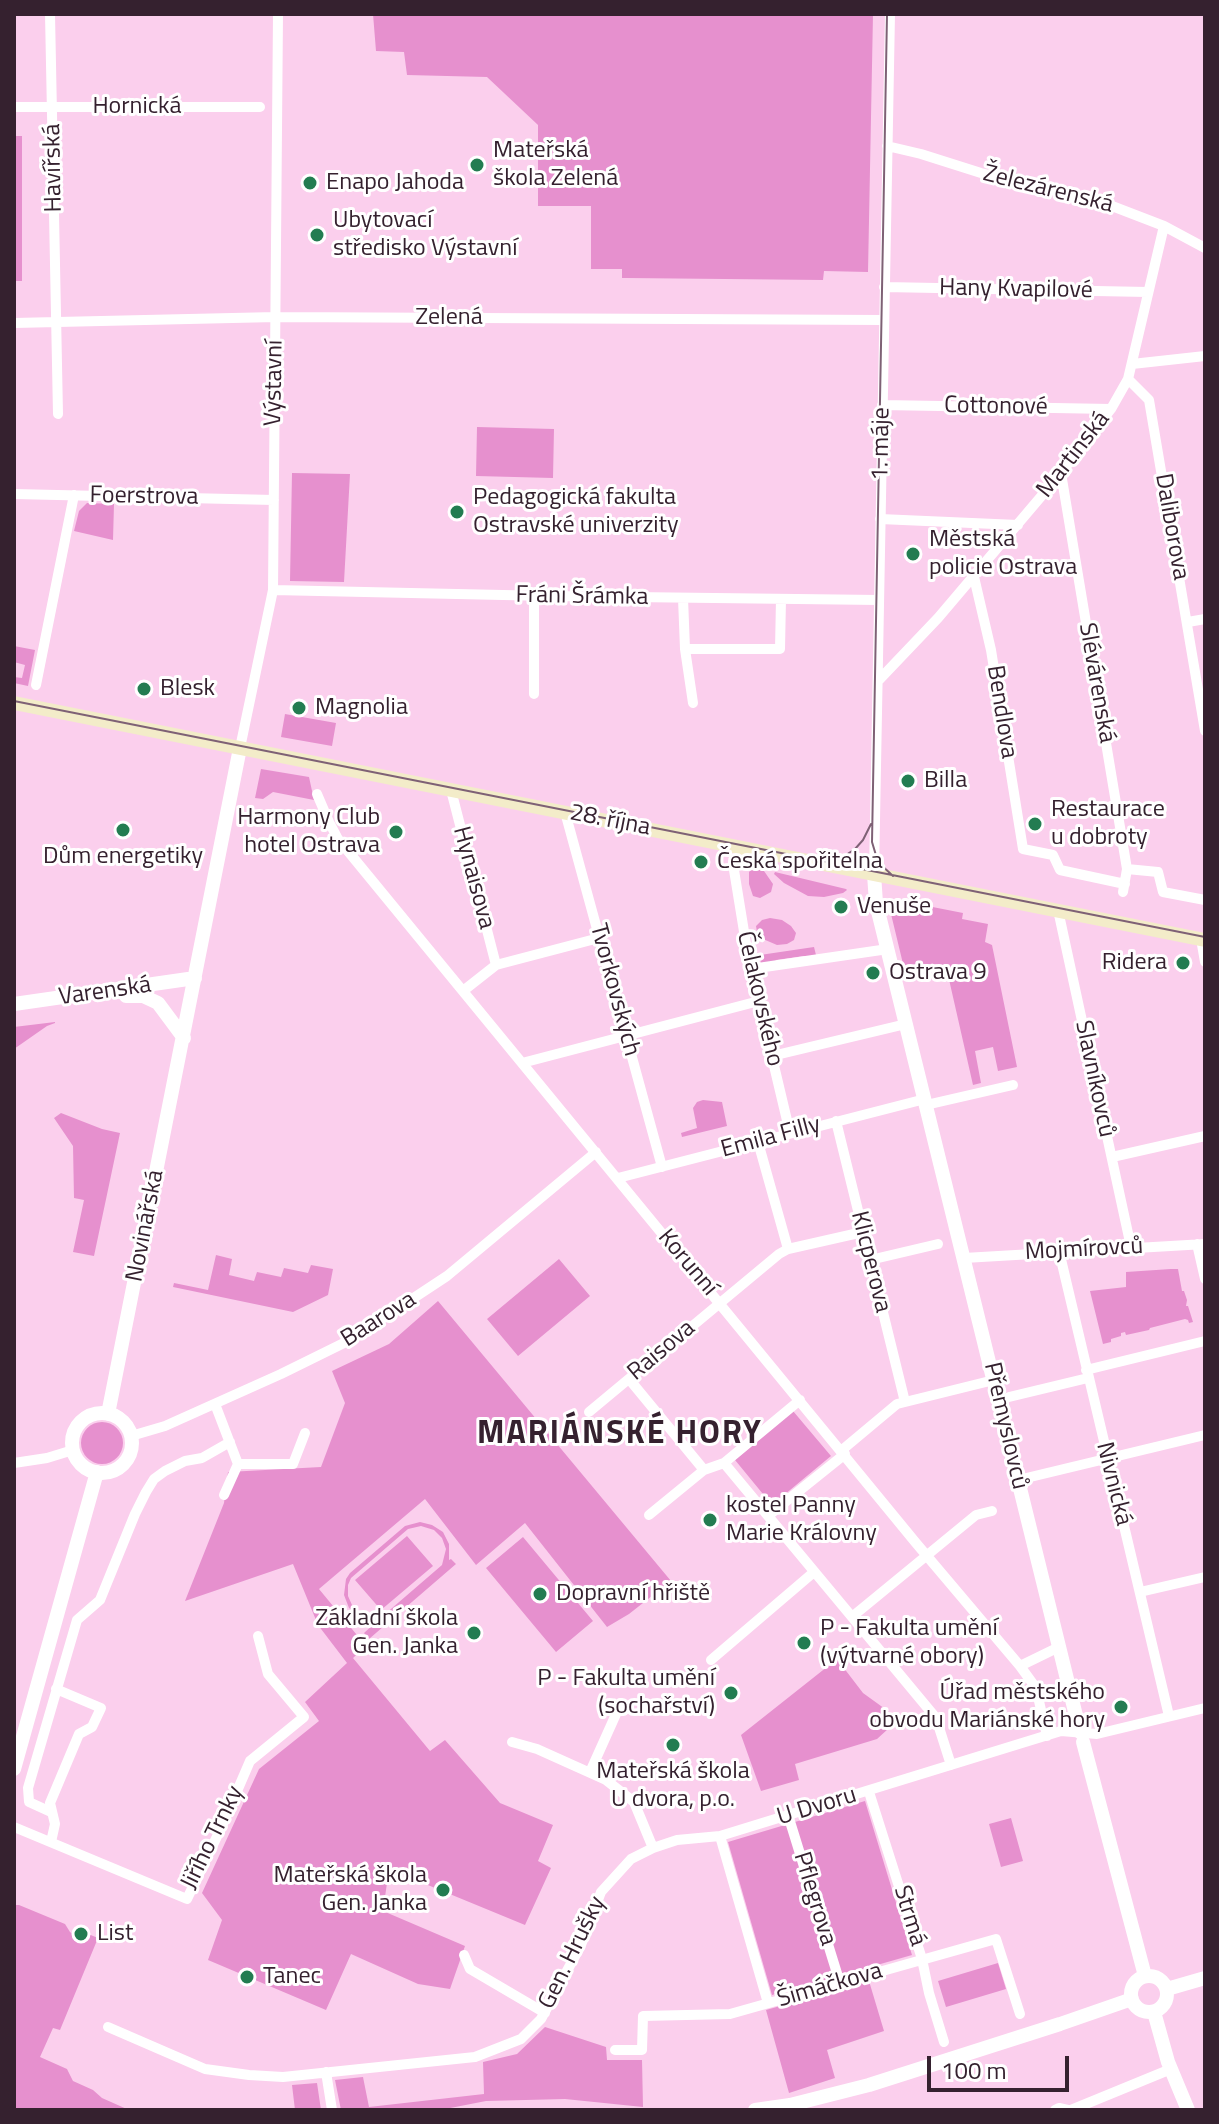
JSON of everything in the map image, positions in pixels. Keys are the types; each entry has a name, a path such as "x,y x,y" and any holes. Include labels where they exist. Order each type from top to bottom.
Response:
{"main road":[{"name":"28. října","path":"14,703 1203,939"}],"street":[{"name":"Havířská","path":"50,14 58,414"},
{"name":"Výstavní","path":"240,748 273,590 278,14"},
{"name":"1. máje","path":"874,874 890,14"},
{"name":"Hornická","path":"14,107 260,107"},
{"name":"Železárenská","path":"887,146 981,173 1090,198 1164,226 1205,248"},
{"name":"Martinská","path":"878,681 974,577 1111,409 1128,379 1164,226"},
{"name":"Hany Kvapilové","path":"884,287 1148,292"},
{"name":"Zelená","path":"14,323 276,317 884,320"},
{"path":"1132,364 1205,356"},
{"name":"Daliborova","path":"1128,379 1149,400 1205,731"},
{"name":"Cottonové","path":"882,405 1111,409"},
{"name":"Slévárenská","path":"1061,473 1127,869 1124,888"},
{"name":"Foerstrova","path":"14,494 274,500"},
{"path":"36,685 74,495"},
{"path":"880,519 1018,525"},
{"name":"Bendlova","path":"974,577 991,650 1023,849 1053,855 1060,870 1124,888"},
{"name":"Fráni Šrámka","path":"273,590 879,600"},
{"path":"534,596 534,694"},
{"path":"683,598 685,649 693,703"},
{"path":"685,649 780,649 781,599"},
{"path":"1188,622 1205,619"},
{"name":"Novinářská","path":"108,1414 240,748"},
{"name":"Hynaisova","path":"451,790 496,965"},
{"name":"Korunní","path":"317,794 338,839 926,1556 1020,1666 1036,1688 1047,1736"},
{"name":"Tvorkovských","path":"565,812 662,1167"},
{"name":"Čelakovského","path":"733,864 751,969 790,1133"},
{"path":"1127,869 1158,872 1163,892 1205,900"},
{"name":"Přemyslovců","path":"874,874 876,903 1081,1737 1145,1976"},
{"name":"Slavníkovců","path":"1058,910 1131,1247"},
{"path":"463,991 496,965 599,938"},
{"path":"1203,939 1205,962"},
{"path":"751,969 888,949"},
{"name":"Varenská","path":"14,1004 195,978"},
{"path":"82,995 143,996 158,1003 184,1038"},
{"path":"522,1063 759,1001"},
{"path":"772,1056 906,1024"},
{"name":"Emila Filly","path":"618,1178 836,1121 1013,1085"},
{"name":"Klicperova","path":"836,1121 905,1402"},
{"path":"1112,1157 1205,1136"},
{"path":"758,1142 788,1249"},
{"name":"Baarova","path":"131,1436 165,1426 350,1340 447,1276 596,1152"},
{"name":"Raisova","path":"589,1412 779,1254 788,1249 863,1232"},
{"path":"870,1260 938,1244"},
{"path":"1201,1244 1205,1279"},
{"name":"Mojmírovců","path":"964,1258 1201,1244"},
{"name":"Nivnická","path":"1059,1251 1169,1716"},
{"path":"1009,1397 1205,1341"},
{"path":"629,1379 704,1470"},
{"path":"769,1515 897,1404 994,1380"},
{"path":"649,1515 704,1470 724,1463 800,1400"},
{"path":"215,1404 238,1464 224,1495"},
{"path":"93,1414 108,1414 121,1420 131,1436 131,1449 123,1464 110,1471 97,1472 81,1464 73,1450 73,1434 82,1420 93,1414"},
{"path":"238,1464 293,1464 305,1433"},
{"path":"1018,1480 1205,1435"},
{"path":"51,1812 29,1802 27,1794 77,1620 100,1600 135,1514 154,1479 185,1461 202,1458 230,1442"},
{"path":"14,1463 73,1450"},
{"path":"724,1463 936,1718 951,1765"},
{"path":"14,1769 97,1472"},
{"path":"853,1616 976,1515 992,1511"},
{"path":"711,1660 814,1572"},
{"path":"1140,1592 1205,1577"},
{"name":"Jiřího Trnky","path":"14,1827 187,1899 250,1761 304,1717 268,1674 258,1636"},
{"path":"1020,1666 1059,1647"},
{"path":"51,1842 55,1824 50,1803 79,1734 92,1727 101,1708 56,1689"},
{"path":"590,1772 621,1703"},
{"name":"U Dvoru","path":"720,1836 1061,1731 1081,1737 1205,1708"},
{"path":"512,1742 537,1749 606,1780 634,1802 653,1848"},
{"name":"Strmá","path":"869,1792 922,1959 944,2042"},
{"name":"Pflegrova","path":"788,1815 840,1983"},
{"path":"720,1836 768,2003"},
{"name":"Gen. Hrušky","path":"108,2027 205,2069 249,2075 283,2077 475,2057 521,2039 545,2013 581,1945 601,1892 631,1859 677,1840 720,1836"},
{"name":"Šimáčkova","path":"615,2050 642,2050 643,2016 730,2014 996,1939 1020,2014"},
{"path":"464,1955 470,1969 545,2013"},
{"path":"1145,1976 1159,1978 1167,1989 1165,2003 1154,2012 1140,2010 1132,1999 1134,1985 1145,1976"},
{"path":"1167,1989 1205,1978"},
{"path":"755,2110 790,2107 895,2077 1132,1999"},
{"path":"1154,2012 1171,2069 1188,2110"},
{"path":"1063,2110 1171,2069"},
{"path":"326,2072 332,2110"}],"shaded area":[{"path":"373,14 873,14 868,272 824,271 823,280 622,278 622,269 591,269 591,206 538,206 538,125 487,77 407,75 404,52 376,51"},
{"path":"14,136 22,136 22,281 14,281"},
{"path":"477,427 554,429 553,478 476,476"},
{"path":"292,473 350,474 344,582 290,581"},
{"path":"87,503 114,504 113,540 74,531 79,511"},
{"path":"14,646 35,650 28,686 14,683 14,677 22,678 25,665 14,662"},
{"path":"285,714 336,723 332,746 281,737"},
{"path":"261,769 309,777 314,800 273,792 263,799 255,798"},
{"path":"753,868 764,871 773,884 771,892 760,898 753,896 749,884 749,872"},
{"path":"775,872 847,890 824,897 808,896 784,883"},
{"path":"897,900 963,913 962,919 988,924 985,942 992,945 1017,1067 998,1071 993,1047 975,1051 981,1083 973,1085 948,975 940,976 937,964 905,972 891,914"},
{"path":"770,918 782,920 791,926 796,933 794,940 777,945 763,939 756,926"},
{"path":"814,947 816,955 807,958 761,964 760,955"},
{"path":"55,1022 47,1026 14,1049 14,1027"},
{"path":"703,1100 722,1102 727,1126 682,1137 681,1133 697,1128 693,1108"},
{"path":"61,1113 120,1133 94,1256 73,1252 84,1200 74,1198 73,1146 54,1118"},
{"path":"216,1255 232,1259 229,1275 254,1281 257,1272 281,1277 284,1268 308,1273 311,1265 333,1269 328,1295 293,1312 173,1287 174,1283 208,1290"},
{"path":"559,1259 590,1296 518,1356 487,1319"},
{"path":"1178,1269 1193,1322 1185,1319 1126,1335 1125,1332 1103,1344 1090,1291 1126,1287 1126,1272"},
{"path":"438,1301 671,1581 607,1627 525,1523 476,1565 425,1499 319,1589 366,1646 353,1658 430,1751 445,1740 500,1803 553,1825 538,1861 551,1868 525,1925 389,1869 383,1911 465,1946 450,1989 418,1984 351,1954 326,2010 208,1960 222,1920 202,1893 259,1769 319,1721 305,1702 347,1663 318,1625 293,1564 185,1601 224,1503 228,1472 321,1467 345,1403 332,1371 389,1344"},
{"path":"793,1411 831,1456 772,1505 735,1460"},
{"path":"102,1422 117,1428 123,1443 117,1458 102,1464 87,1458 81,1443 87,1428"},
{"path":"420,1522 443,1532 449,1544 449,1560 456,1564 369,1639 364,1633 377,1621 364,1619 349,1608 344,1595 346,1579 405,1526","holes":["421,1526 434,1530 442,1538 446,1549 442,1565 384,1615 372,1617 359,1613 348,1596 351,1578 408,1529"]},
{"path":"407,1536 433,1566 381,1610 355,1580"},
{"name":"Dopravní hřiště","path":"523,1537 593,1621 556,1652 486,1568"},
{"path":"837,1659 863,1693 899,1719 877,1739 795,1764 799,1780 761,1791 741,1735"},
{"path":"865,1801 912,1955 772,1995 728,1842"},
{"path":"1011,1818 1023,1861 1001,1867 989,1824"},
{"path":"14,1905 65,1924 74,1935 81,1931 98,1938 60,2030 53,2028 40,2057 67,2069 73,2081 129,2110 14,2110"},
{"path":"998,1963 1006,1989 946,2007 938,1981"},
{"path":"869,1981 884,2031 827,2050 835,2078 789,2093 766,2010"},
{"path":"545,2027 606,2047 607,2060 642,2060 643,2107 565,2099 486,2101 440,2110 341,2110 335,2080 363,2077 369,2107 484,2094 483,2062 517,2054"},
{"path":"317,2083 321,2110 295,2110 292,2085"}],"tram line":[{"path":"887,14 872,842 878,862 893,876"},
{"path":"14,701 1205,937"},
{"path":"828,859 846,855 855,849 871,824"}],"place":[{"name":"Mateřská škola Zelená","path":"477,165"},
{"name":"Enapo Jahoda","path":"310,183"},
{"name":"Ubytovací středisko Výstavní","path":"317,235"},
{"name":"Pedagogická fakulta Ostravské univerzity","path":"457,512"},
{"name":"Městská policie Ostrava","path":"913,554"},
{"name":"Blesk","path":"144,689"},
{"name":"Magnolia","path":"299,708"},
{"name":"Billa","path":"908,781"},
{"name":"Restaurace u dobroty","path":"1035,824"},
{"name":"Dům energetiky","path":"123,830"},
{"name":"Harmony Club hotel Ostrava","path":"396,832"},
{"name":"Česká spořitelna","path":"701,862"},
{"name":"Venuše","path":"841,907"},
{"name":"Ridera","path":"1183,963"},
{"name":"Ostrava 9","path":"873,973"},
{"name":"kostel Panny Marie Královny","path":"710,1520"},
{"name":"Dopravní hřiště","path":"540,1594"},
{"name":"Základní škola Gen. Janka","path":"474,1633"},
{"name":"P - Fakulta umění (výtvarné obory)","path":"804,1643"},
{"name":"P - Fakulta umění (sochařství)","path":"731,1693"},
{"name":"Úřad městského obvodu Mariánské hory","path":"1121,1707"},
{"name":"Mateřská škola U dvora, p.o.","path":"673,1745"},
{"name":"Mateřská škola Gen. Janka","path":"443,1890"},
{"name":"List","path":"81,1934"},
{"name":"Tanec","path":"247,1977"}],"district":[{"name":"MARIÁNSKÉ HORY","path":"620,1435"}]}
